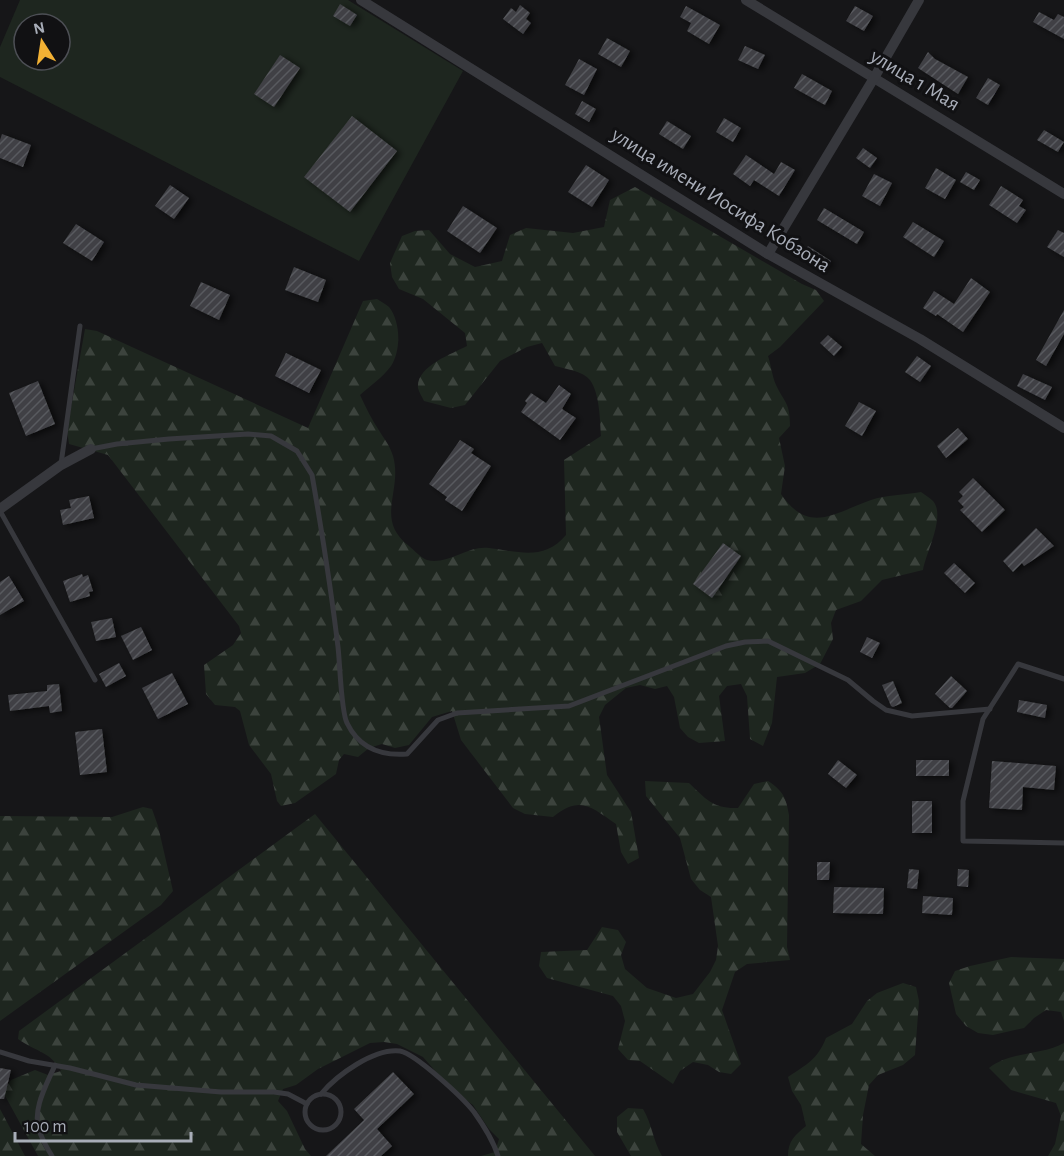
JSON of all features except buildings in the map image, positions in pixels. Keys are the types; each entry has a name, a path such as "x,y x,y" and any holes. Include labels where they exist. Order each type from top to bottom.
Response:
{"street":[{"name":"улица имени Иосифа Кобзона","path":"361,0 768,254 920,339 1064,428"},
{"name":"улица 1 Мая","path":"746,0 1064,194"},
{"path":"768,254 919,0"},
{"path":"0,510 61,465 91,449"}],"lane":[{"path":"61,465 80,326"},
{"path":"91,449 117,444 248,434 270,435 297,451 312,475 338,644 346,721 357,739 376,751 390,756 407,754 438,720 457,713 569,706 726,646 745,642 768,641 848,680 886,710 912,716 990,709"},
{"path":"0,510 95,680"},
{"path":"1064,679 1018,664 983,719 963,801 963,841 1056,841 1064,843"},
{"path":"321,1094 330,1083 361,1061 384,1052 400,1051 426,1066 472,1110 493,1140 498,1156"},
{"path":"0,1052 29,1061 136,1085 221,1092 274,1092 288,1094 307,1104"},
{"path":"52,1156 38,1128 37,1118 38,1107 55,1065"},
{"path":"321,1094 329,1094 340,1105 339,1121 334,1127 326,1130 318,1130 306,1119 305,1111 310,1099 321,1094"}],"green space":[{"path":"20,0 348,0 463,71 359,261 0,77 0,47 12,19 12,72 72,72 72,12 15,12"},
{"path":"635,187 816,290 824,301 780,347 768,356 775,382 790,418 790,426 779,438 785,466 781,494 791,507 802,514 823,517 877,498 921,492 933,501 937,516 923,570 882,580 861,601 836,610 831,623 833,639 820,664 805,673 777,677 772,723 763,746 750,739 747,696 741,684 727,686 719,696 725,741 699,743 688,737 680,728 674,697 667,686 655,689 640,685 626,688 605,705 599,717 607,775 631,812 639,858 628,864 621,852 616,824 592,809 578,805 571,806 553,817 525,814 513,808 461,740 452,711 432,717 409,745 395,748 382,744 369,748 358,757 344,754 339,760 336,774 295,803 281,806 277,801 271,774 249,745 240,711 235,707 215,705 206,694 204,665 233,645 241,633 239,626 108,455 69,444 67,430 85,329 97,331 308,428 363,301 377,299 389,307 396,320 397,353 388,370 360,395 393,456 395,481 391,515 399,536 422,558 434,561 481,548 540,552 549,549 566,535 564,460 601,436 599,408 590,380 583,374 555,366 542,343 527,347 500,361 465,405 451,408 424,401 418,388 423,373 444,357 467,346 465,333 423,299 399,289 392,277 390,263 402,236 415,231 429,230 450,254 475,267 502,261 510,235 526,228 573,233 604,227 610,200"},
{"path":"645,781 689,783 716,805 738,808 754,784 768,781 780,791 787,804 789,815 787,947 790,960 747,964 735,972 722,1010 741,1064 731,1074 693,1062 680,1071 673,1084 640,1061 628,1060 618,1049 625,1021 621,1006 613,996 547,978 539,966 541,952 587,950 602,927 618,930 626,942 621,955 625,969 647,988 676,998 693,994 710,972 716,960 718,946 711,897 700,890 691,879 680,838 646,796"},
{"path":"143,807 152,809 173,891 161,905 0,1021 0,816 112,817"},
{"path":"315,814 595,1156 481,1156 495,1152 499,1139 489,1129 473,1105 451,1089 423,1057 397,1044 384,1042 370,1043 318,1069 296,1085 283,1089 278,1101 287,1111 305,1149 311,1156 38,1156 3,1092 11,1080 35,1070 48,1075 61,1071 52,1059 18,1039 19,1031"},
{"path":"1011,957 1064,959 1064,1021 1061,1012 1046,1010 1024,1028 993,1035 978,1033 966,1026 956,1014 949,983 955,971"},
{"path":"903,983 916,987 919,1001 915,1055 903,1065 878,1075 869,1085 863,1115 861,1144 875,1156 788,1156 789,1146 793,1139 806,1126 801,1105 792,1091 788,1077 815,1056 826,1038 852,1024 867,1001 877,993"},
{"path":"1064,1043 1064,1156 1048,1156 1055,1144 1061,1116 1056,1103 1011,1090 989,1068 1006,1059"},
{"path":"628,1108 643,1109 662,1156 631,1156 617,1132 617,1117"},
{"path":"0,1109 25,1156 0,1156"}]}
